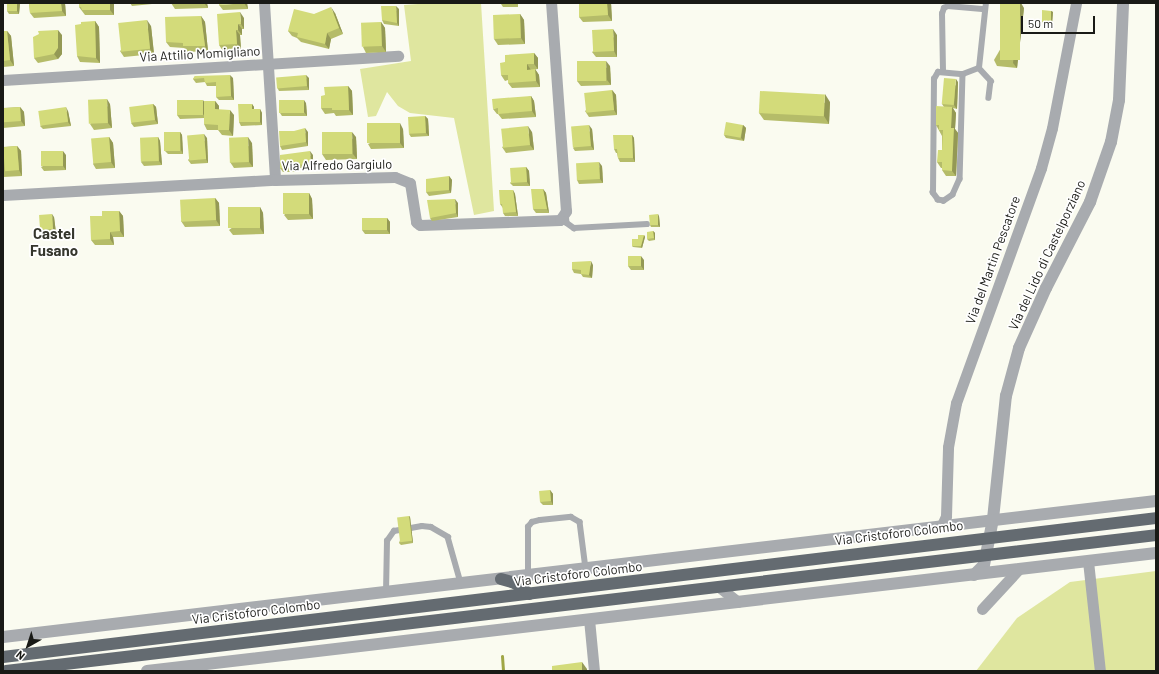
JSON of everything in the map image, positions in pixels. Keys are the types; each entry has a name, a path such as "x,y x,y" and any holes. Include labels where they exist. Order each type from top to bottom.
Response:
{"main road":[{"name":"Via Cristoforo Colombo","path":"3,657 529,594 990,536 1156,518"},
{"path":"6,671 1156,534"},
{"path":"501,579 515,583 529,594"}],"street":[{"path":"264,3 275,180"},
{"path":"551,3 566,211"},
{"name":"Via del Martin Pescatore","path":"942,525 946,516 948,447 956,403 1041,168 1052,128 1076,3"},
{"name":"Via del Lido di Castelporziano","path":"974,575 984,565 990,536 1006,396 1019,348 1046,288 1090,202 1111,142 1119,100 1123,3"},
{"name":"Via Attilio Momigliano","path":"3,80 398,56"},
{"name":"Via Alfredo Gargiulo","path":"3,195 275,180 404,179 413,188 416,222 420,225 556,221 563,218 566,211"},
{"name":"Via Cristoforo Colombo","path":"3,637 586,570 942,525 1156,501"},
{"path":"148,671 1156,553"},
{"path":"1088,561 1100,671"},
{"path":"982,609 1018,570"},
{"path":"719,587 738,602"},
{"path":"589,619 594,671"}],"lane":[{"path":"986,3 979,68 991,81 989,98"},
{"path":"943,71 942,14 944,8 948,6 985,10"},
{"path":"963,74 960,179 953,195 944,201 938,200 933,194 934,78 943,71 963,74 979,68"},
{"path":"566,211 567,223 574,228 646,224"},
{"path":"528,576 528,527 532,522 540,520 571,517 580,522 586,570"},
{"path":"386,593 387,541 394,531 422,526 431,527 448,537 461,584"}],"green space":[{"path":"432,3 481,3 494,211 474,215 454,118 410,113 398,106 387,92 376,116 368,117 360,69 411,61 404,5"},
{"path":"1156,571 1156,671 976,671 1017,618 1070,582"}],"building":[{"path":"7,3 17,3 17,11 7,11"},
{"path":"29,3 61,3 62,11 30,13"},
{"path":"79,3 110,3 110,10 82,10 81,7 79,7"},
{"path":"219,3 244,3 219,5"},
{"path":"579,3 607,3 608,15 579,17"},
{"path":"1000,3 1020,3 1020,60 1000,60"},
{"path":"381,6 396,6 397,23 382,20"},
{"path":"331,7 339,28 327,33 325,44 297,37 298,33 288,31 294,9 314,14"},
{"path":"1042,10 1051,11 1051,22 1042,21"},
{"path":"240,12 241,24 238,24 238,30 236,30 237,44 219,45 217,14"},
{"path":"520,14 521,38 494,39 493,15"},
{"path":"201,16 205,46 183,46 183,43 166,42 165,17"},
{"path":"147,20 150,49 121,52 118,23"},
{"path":"95,21 96,58 77,56 75,25 81,24 81,22"},
{"path":"381,22 382,46 362,47 361,23"},
{"path":"613,29 614,51 593,52 592,30"},
{"path":"58,30 58,48 54,54 34,58 33,37 39,34 38,31"},
{"path":"3,31 7,31 10,60 3,61"},
{"path":"534,53 534,64 527,64 527,70 535,69 536,81 508,83 508,75 501,75 500,63 505,62 505,55"},
{"path":"577,61 606,61 606,81 577,81"},
{"path":"230,75 231,96 216,97 216,82 205,83 204,78 193,79 195,76"},
{"path":"306,75 307,86 277,89 276,78"},
{"path":"944,78 956,79 954,105 942,104"},
{"path":"348,86 349,110 332,110 332,108 321,108 321,96 325,95 324,87"},
{"path":"612,90 614,110 586,113 584,93"},
{"path":"760,91 825,94 824,116 759,113"},
{"path":"531,96 532,111 498,114 498,108 493,109 492,99"},
{"path":"107,99 108,123 89,124 88,100"},
{"path":"177,100 203,100 203,115 177,115"},
{"path":"279,100 304,100 304,113 279,113"},
{"path":"204,101 215,101 215,109 230,110 229,130 218,130 218,125 204,124"},
{"path":"153,104 155,120 131,123 129,107"},
{"path":"238,104 252,104 252,109 260,109 260,122 239,122"},
{"path":"936,106 952,107 951,128 954,128 952,171 942,170 942,162 937,162 938,150 942,150 943,130 939,130 939,125 936,125"},
{"path":"20,107 21,121 4,122 3,108"},
{"path":"66,107 68,122 40,126 38,111"},
{"path":"425,116 426,133 409,134 408,117"},
{"path":"726,122 743,125 740,138 724,135"},
{"path":"367,123 400,123 400,143 367,143"},
{"path":"589,125 591,146 573,147 571,127"},
{"path":"528,126 530,145 503,148 501,129"},
{"path":"305,128 306,142 280,146 279,131 294,131"},
{"path":"164,132 180,132 180,151 164,151"},
{"path":"322,132 352,132 352,154 322,154"},
{"path":"204,134 206,159 189,160 187,135"},
{"path":"613,135 632,135 633,158 618,158 617,149 614,149"},
{"path":"109,137 111,162 93,163 91,139"},
{"path":"158,137 159,161 141,162 140,138"},
{"path":"248,137 249,162 230,163 229,138"},
{"path":"17,146 19,170 5,171 3,147"},
{"path":"41,151 63,151 63,166 41,166"},
{"path":"310,151 311,164 295,165 295,168 280,168 280,155"},
{"path":"599,162 600,179 577,180 576,163"},
{"path":"526,167 527,182 511,183 510,168"},
{"path":"449,176 449,190 426,192 426,179"},
{"path":"531,189 543,189 547,209 533,209"},
{"path":"499,190 513,190 516,212 503,213 502,204 500,204"},
{"path":"283,193 309,193 309,214 283,214"},
{"path":"215,198 216,220 181,222 180,200"},
{"path":"455,199 456,213 430,218 427,200"},
{"path":"228,207 260,207 260,228 228,228"},
{"path":"102,211 119,211 120,231 110,232 110,239 91,240 90,216 102,216"},
{"path":"52,214 53,229 40,230 39,215"},
{"path":"658,214 658,225 650,225 649,215"},
{"path":"362,218 387,218 387,230 362,230"},
{"path":"653,231 654,238 647,239 647,232"},
{"path":"638,235 644,235 641,246 632,246 632,239 638,239"},
{"path":"628,256 641,256 641,266 628,266"},
{"path":"591,261 589,275 581,274 581,270 572,269 572,262"},
{"path":"550,490 551,501 540,502 539,491"},
{"path":"409,516 412,541 400,542 397,517"},
{"path":"582,662 582,671 552,671 552,666"}],"waterway":[{"path":"502,656 503,671"}],"district":[{"name":"Castel Fusano","path":"54,242"}]}
